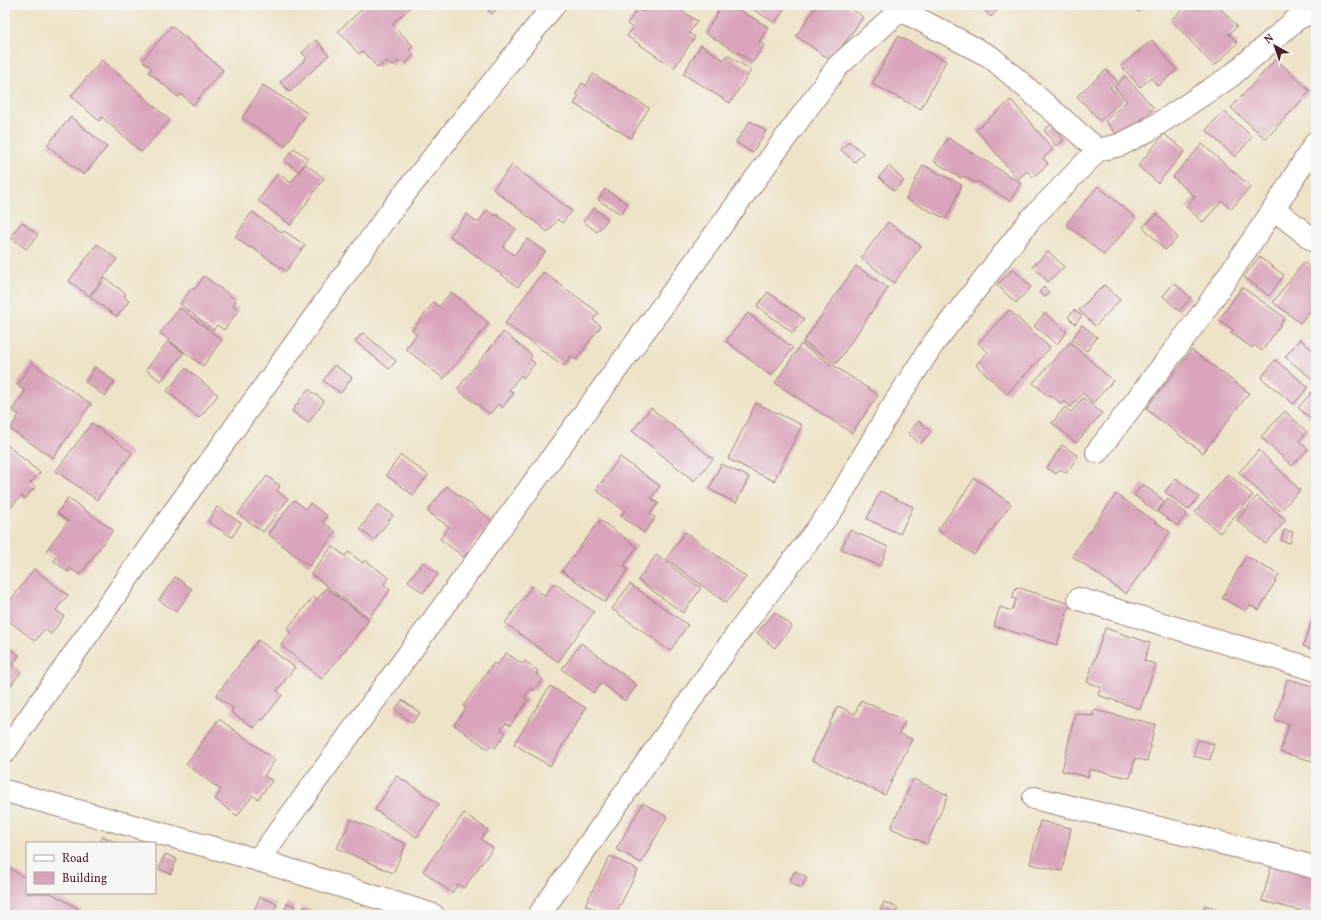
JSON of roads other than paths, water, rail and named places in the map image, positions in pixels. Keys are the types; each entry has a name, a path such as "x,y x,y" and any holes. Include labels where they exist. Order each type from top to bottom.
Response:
{"street":[{"path":"5,752 179,505 390,212 554,5"},
{"path":"258,860 838,66 903,7 990,57 1098,150"},
{"path":"539,915 737,634 834,507 890,410 933,344 1030,220 1098,150 1120,145 1149,130 1231,76 1301,11"},
{"path":"1097,452 1202,314 1274,209 1316,142"},
{"path":"1274,209 1316,242"},
{"path":"1079,599 1316,670"},
{"path":"5,791 258,860 433,915"},
{"path":"1034,798 1276,856 1316,868"}]}
